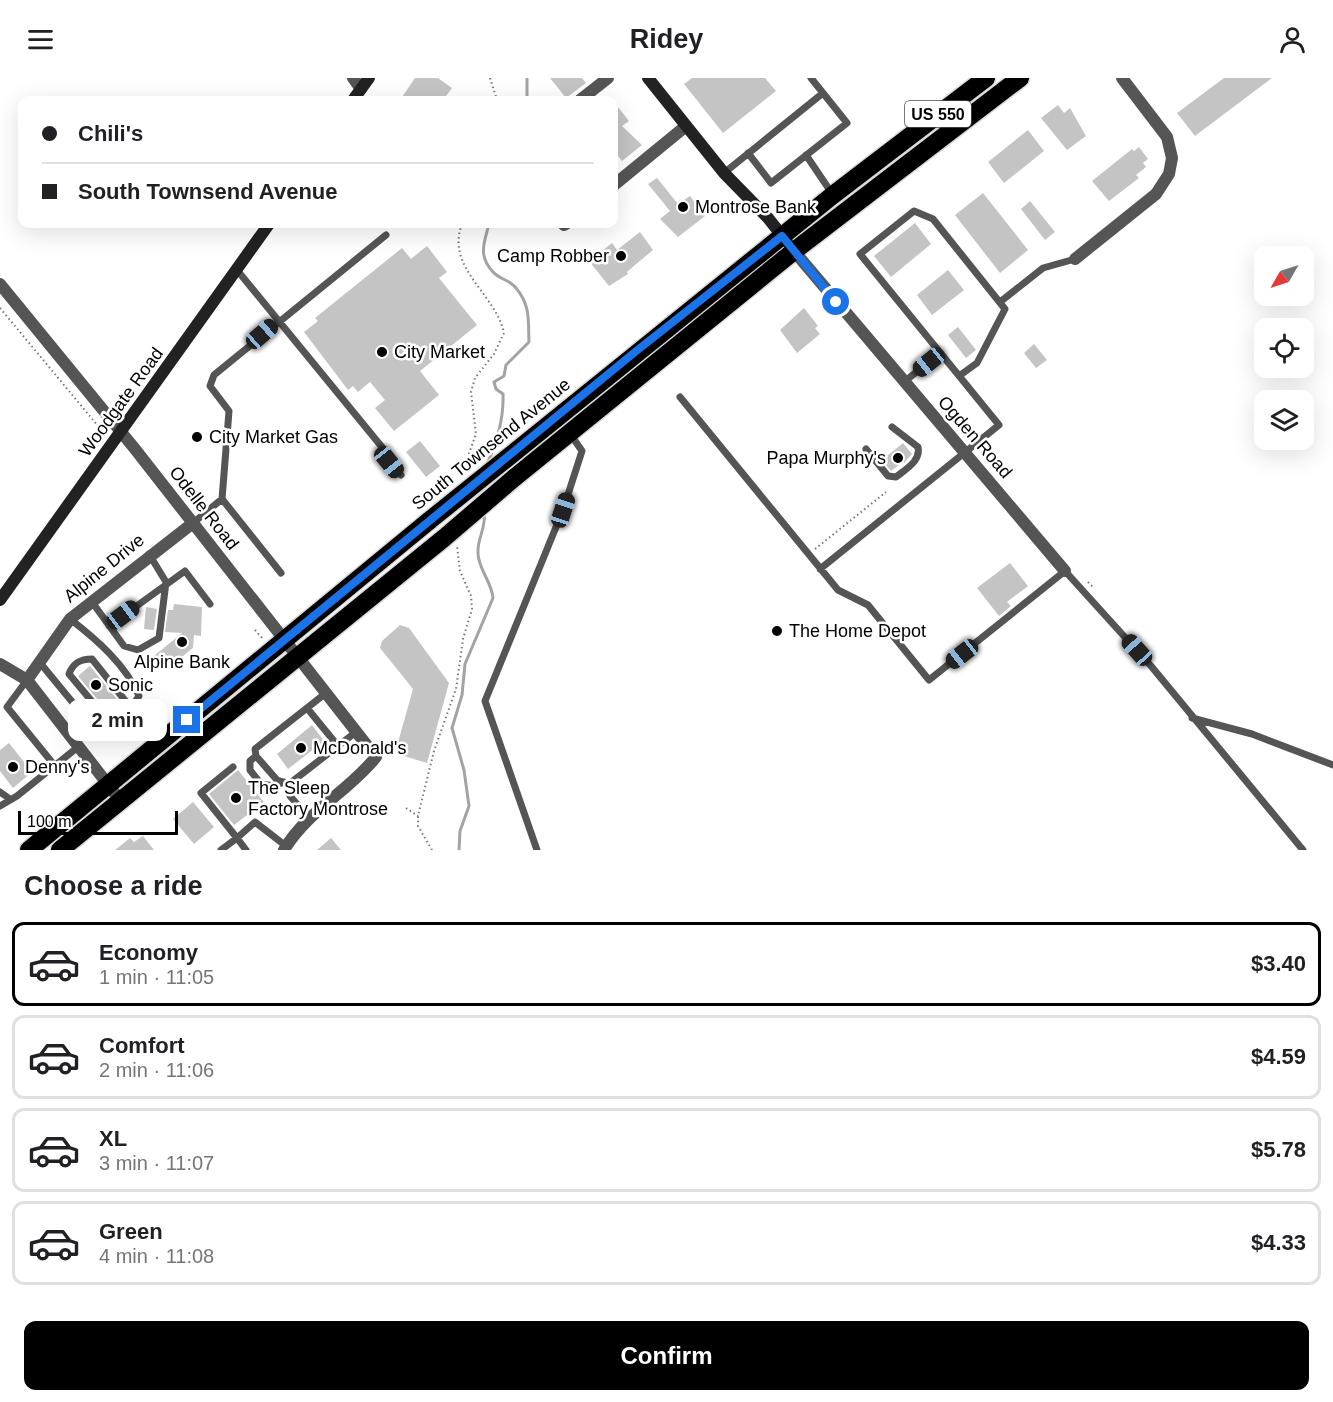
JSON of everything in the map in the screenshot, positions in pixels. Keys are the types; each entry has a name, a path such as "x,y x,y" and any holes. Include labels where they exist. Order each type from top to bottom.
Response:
{"highway":[{"name":"South Townsend Avenue","path":"29,850 430,520 782,236 986,78"},
{"name":"US 550","path":"60,850 794,251 1020,78"}],"street":[{"path":"352,78 361,88"},
{"path":"356,96 369,78"},
{"path":"585,96 608,78"},
{"name":"Ogden Road","path":"648,78 724,173 782,236 1065,571"},
{"path":"1075,259 1156,194 1169,174 1172,158 1167,137 1122,78"},
{"path":"618,182 686,126"},
{"name":"Woodgate Road","path":"0,600 266,228"},
{"name":"Odelle Road","path":"0,284 193,523 376,757 366,771 309,818"},
{"name":"Alpine Drive","path":"27,680 70,619 150,554 193,523"},
{"path":"0,664 27,680 120,800"},
{"path":"285,848 309,818"}],"lane":[{"path":"748,153 771,183 847,123 811,78"},
{"path":"724,173 823,93"},
{"path":"806,155 833,195"},
{"path":"820,569 999,425 940,353 860,254 914,211 933,219 1005,309 977,363 959,376"},
{"path":"281,573 222,499 229,411 210,386 214,375 278,320 386,235"},
{"path":"1000,302 1043,268 1075,259"},
{"path":"237,270 386,452 389,462 400,475"},
{"path":"904,382 940,353"},
{"path":"680,397 838,590 868,605 929,680 1065,571 1151,666 1303,850"},
{"path":"866,449 888,476 896,477 904,471 916,460 919,454 918,447 892,428"},
{"path":"537,850 485,701 563,510 582,451 569,433"},
{"path":"193,523 222,499"},
{"path":"92,602 124,646 138,650 159,638 167,591 166,582 150,554"},
{"path":"108,626 184,571 210,604"},
{"path":"40,664 92,726 110,723 131,708 139,696 135,686 95,638 70,619"},
{"path":"110,723 69,674 76,663 83,659 92,659 131,708"},
{"path":"27,680 7,707 55,766"},
{"path":"286,783 277,780 256,756 255,749 326,693"},
{"path":"307,708 338,746"},
{"path":"1192,718 1252,734 1333,765"},
{"path":"256,756 250,761 250,771 261,784 274,786 286,783 357,732"},
{"path":"0,806 78,747"},
{"path":"233,767 201,793 246,850"},
{"path":"286,783 290,796 309,818"},
{"path":"0,792 10,799"},
{"path":"221,850 255,822 285,848"}],"path":[{"path":"490,78 496,96"},
{"path":"0,308 103,432"},
{"path":"808,554 886,492"},
{"path":"255,630 263,639"},
{"path":"406,808 418,816"}],"building":[{"path":"415,78 438,78 452,88 446,96 403,96"},
{"path":"550,78 582,78 586,83 569,96 564,96"},
{"path":"692,78 765,78 776,91 723,133 684,84"},
{"path":"1224,78 1272,78 1195,136 1177,113"},
{"path":"1058,105 1064,113 1070,108 1086,136 1067,150 1041,118"},
{"path":"618,107 629,121 622,126 642,145 622,161 618,156"},
{"path":"1028,130 1044,151 1004,183 988,162"},
{"path":"1139,147 1148,159 1143,163 1146,167 1136,175 1139,178 1109,201 1092,181 1132,149 1134,151"},
{"name":"Montrose Bank","path":"657,178 678,204 690,196 705,216 678,237 660,219 670,211 648,184"},
{"path":"983,193 1028,250 1000,273 955,215"},
{"path":"1030,201 1055,232 1045,240 1021,209"},
{"path":"915,223 931,244 891,277 874,256"},
{"name":"Camp Robber","path":"640,232 653,250 627,272 628,274 609,286 589,261 612,243 617,250"},
{"name":"City Market","path":"427,246 447,272 439,278 477,325 420,371 439,395 394,431 375,408 385,400 370,382 358,392 353,386 348,390 304,332 318,321 315,318 402,248 411,259"},
{"path":"948,270 964,290 932,315 917,295"},
{"path":"804,308 818,326 815,328 820,334 797,353 780,330"},
{"path":"958,327 976,350 966,358 948,335"},
{"path":"1034,344 1047,360 1036,368 1024,353"},
{"path":"420,441 440,466 426,477 406,452"},
{"name":"Papa Murphy's","path":"903,443 912,454 904,463 891,471 882,460"},
{"path":"1010,563 1028,586 1007,602 1011,606 999,616 977,588"},
{"name":"Alpine Bank","path":"174,604 202,607 201,636 194,635 193,648 165,670 154,656 182,633 165,632 168,610 173,610"},
{"path":"146,607 157,609 154,630 144,629"},
{"path":"400,625 409,628 449,683 427,763 404,756 397,746 413,689 380,648 382,641"},
{"path":"90,666 120,703 108,712 78,676"},
{"name":"McDonald's","path":"312,725 324,741 288,769 277,754"},
{"path":"9,743 32,772 13,788 0,771 0,750"},
{"name":"The Sleep Factory Montrose","path":"238,770 264,802 234,825 209,794"},
{"path":"193,802 214,827 194,844 173,819"},
{"path":"143,836 154,850 115,850 130,838 134,842"},
{"path":"331,838 341,850 317,850"}],"waterway":[{"path":"527,78 527,96"},
{"path":"487,464 497,439 502,412 503,394 496,389 494,382 504,376 506,365 529,342 528,314 521,295 514,285 493,272 485,260 484,242 488,228"},
{"path":"459,850 460,831 469,806 464,770 452,728 462,695 465,664 493,598 479,559 478,548 485,517 484,511"}],"place":[{"name":"Montrose Bank","path":"683,207"},
{"name":"Camp Robber","path":"621,256"},
{"name":"City Market","path":"382,352"},
{"name":"City Market Gas","path":"197,437"},
{"name":"Papa Murphy's","path":"898,458"},
{"name":"The Home Depot","path":"777,631"},
{"name":"Alpine Bank","path":"182,642"},
{"name":"Sonic","path":"96,685"},
{"name":"McDonald's","path":"301,748"},
{"name":"Denny's","path":"13,767"},
{"name":"The Sleep Factory Montrose","path":"236,798"}],"route":[{"path":"187,720 635,352 782,236 836,302"}]}
